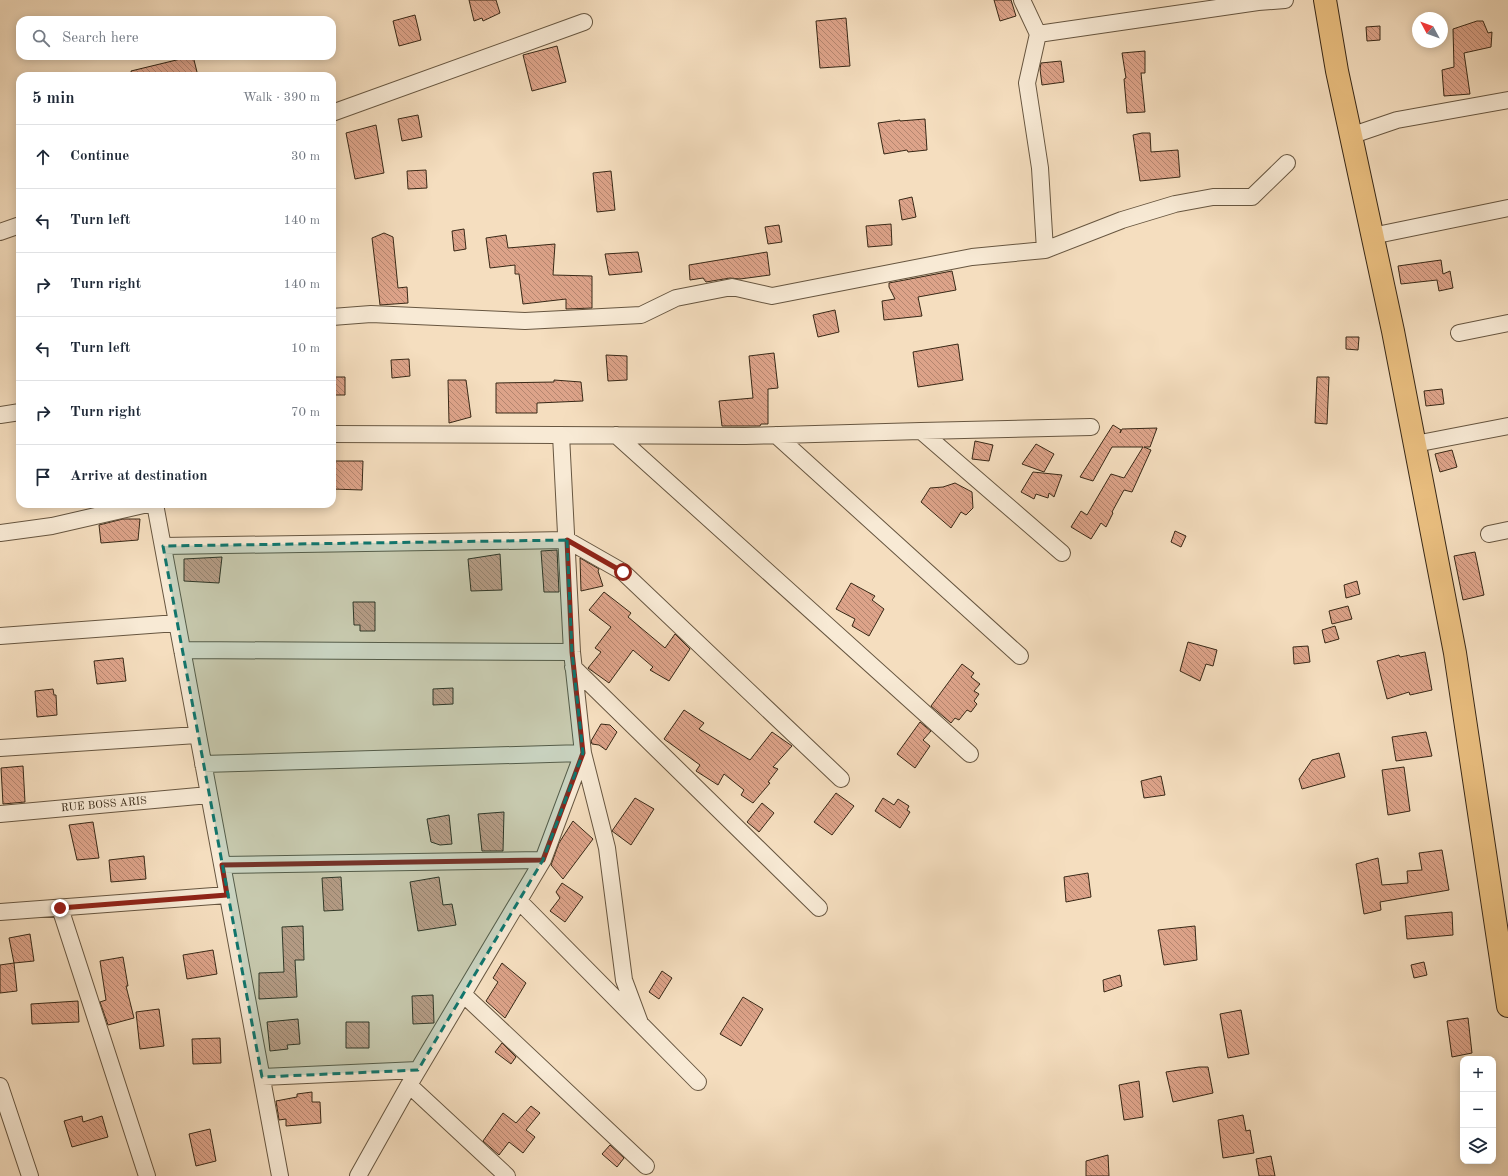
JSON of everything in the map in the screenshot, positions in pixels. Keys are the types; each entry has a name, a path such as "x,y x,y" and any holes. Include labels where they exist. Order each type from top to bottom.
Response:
{"highway":[{"path":"1324,0 1350,136 1372,236 1455,653 1508,1006"}],"street":[{"path":"1022,0 1038,34 1027,83 1040,168 1045,250"},
{"path":"1038,34 1258,2 1285,0"},
{"path":"336,112 584,22"},
{"path":"1350,136 1397,120 1508,100"},
{"path":"336,317 372,314 525,321 642,315 676,298 732,287 772,296 972,257 1045,250 1122,220 1176,204 1213,197 1252,197 1287,163"},
{"path":"1372,236 1508,208"},
{"path":"0,232 16,226"},
{"path":"1459,333 1508,323"},
{"path":"0,415 16,413"},
{"path":"336,434 776,435 1091,426"},
{"path":"1414,444 1508,426"},
{"path":"921,430 1062,553"},
{"path":"561,435 572,660 583,753 607,848 624,980 640,1023"},
{"path":"616,435 970,754"},
{"path":"776,435 1020,656"},
{"path":"0,533 52,526 131,508"},
{"path":"156,508 280,1176"},
{"path":"1489,534 1508,530"},
{"path":"163,546 567,540 623,572 841,780"},
{"path":"0,636 176,623"},
{"path":"182,650 572,660 819,908"},
{"path":"0,748 197,735"},
{"path":"203,764 583,753"},
{"path":"358,1176 409,1085 543,860 583,753"},
{"name":"RUE BOSS ARIS","path":"0,814 209,795"},
{"path":"222,865 543,860"},
{"path":"0,912 227,895"},
{"path":"519,900 698,1082"},
{"path":"60,908 147,1176"},
{"path":"463,994 646,1166"},
{"path":"262,1077 418,1070"},
{"path":"409,1085 507,1176"},
{"path":"0,1086 30,1176"}],"highlighted area":[{"path":"567,540 572,652 583,753 543,860 418,1070 262,1077 163,546"}],"building":[{"path":"469,0 496,0 500,13 483,21 482,18 474,21"},
{"path":"994,0 1011,0 1016,16 1000,21"},
{"path":"415,15 421,40 399,46 393,21"},
{"path":"846,18 850,66 820,68 816,21"},
{"path":"1477,21 1483,21 1488,33 1492,32 1491,47 1464,53 1470,94 1444,96 1442,70 1454,67 1453,29"},
{"path":"1380,26 1380,40 1367,41 1366,27"},
{"path":"557,46 566,82 532,91 523,55"},
{"path":"1145,51 1145,73 1141,73 1145,112 1127,113 1124,79 1126,78 1122,53"},
{"path":"176,60 194,60 197,72 131,72"},
{"path":"1061,61 1064,82 1042,85 1040,69 1041,63"},
{"path":"418,115 422,137 402,141 398,119"},
{"path":"925,119 927,150 908,152 907,150 884,154 878,123"},
{"path":"376,125 384,173 355,179 346,133"},
{"path":"1150,133 1151,152 1178,150 1180,177 1140,181 1133,135"},
{"path":"426,170 427,188 408,189 407,171"},
{"path":"611,171 615,210 597,212 593,173"},
{"path":"912,197 916,217 902,220 899,200"},
{"path":"891,224 892,245 868,247 866,226"},
{"path":"779,225 782,242 768,244 765,227"},
{"path":"464,229 466,249 454,251 452,231"},
{"path":"384,233 393,237 398,288 407,287 408,303 380,305 372,238"},
{"path":"506,235 508,248 555,244 553,275 592,276 592,308 566,309 566,299 523,304 519,274 515,274 515,265 490,268 486,238"},
{"path":"638,252 642,272 609,275 605,254"},
{"path":"767,252 770,275 740,279 730,278 706,282 703,278 690,280 689,265"},
{"path":"1441,260 1443,274 1450,271 1453,288 1439,291 1437,280 1401,284 1398,266"},
{"path":"952,271 956,290 918,297 922,316 884,320 882,301 895,299 889,287 889,283"},
{"path":"835,310 839,332 818,337 813,315"},
{"path":"1346,337 1359,337 1358,350 1346,349"},
{"path":"958,344 963,380 918,387 913,352"},
{"path":"774,353 778,388 768,389 768,424 761,424 760,426 722,426 719,401 753,398 749,356"},
{"path":"606,355 627,356 627,380 608,381"},
{"path":"409,359 410,376 392,378 391,360"},
{"path":"336,377 345,377 345,395 336,395"},
{"path":"1317,377 1329,377 1327,424 1315,423"},
{"path":"448,380 466,380 471,417 449,423"},
{"path":"554,380 581,382 583,401 537,403 537,413 496,413 496,383 554,382"},
{"path":"1442,389 1444,404 1426,406 1424,391"},
{"path":"1113,425 1121,430 1120,433 1122,429 1157,428 1150,447 1144,447 1151,450 1132,492 1124,490 1106,527 1101,523 1091,539 1071,527 1081,511 1087,515 1111,474 1124,478 1143,447 1112,447 1093,481 1080,477"},
{"path":"975,441 993,445 989,461 972,459"},
{"path":"1036,444 1054,454 1044,472 1022,464"},
{"path":"1452,450 1457,467 1440,472 1435,454"},
{"path":"336,461 363,461 362,490 336,489"},
{"path":"1033,472 1062,475 1054,497 1049,493 1048,498 1036,494 1034,499 1021,492"},
{"path":"955,483 972,492 973,508 966,515 961,512 951,528 921,502 930,488 943,487"},
{"path":"123,519 140,519 138,540 101,543 99,525"},
{"path":"1175,531 1186,536 1181,547 1171,542"},
{"path":"557,550 559,592 544,592 541,551"},
{"path":"1475,552 1484,595 1463,600 1454,556"},
{"path":"500,554 502,590 471,591 468,559"},
{"path":"222,557 219,583 184,581 184,559"},
{"path":"580,558 599,569 598,571 603,586 581,591"},
{"path":"1357,581 1360,594 1346,598 1344,585"},
{"path":"851,583 875,596 872,600 884,609 869,636 852,626 855,619 836,609"},
{"path":"604,592 631,613 628,617 665,648 675,634 690,649 669,681 650,670 653,667 633,650 609,683 588,668 601,652 595,648 611,627 589,610"},
{"path":"353,602 375,602 375,631 360,631 360,625 354,625"},
{"path":"1348,606 1352,619 1332,624 1329,611"},
{"path":"1335,626 1339,639 1325,643 1322,630"},
{"path":"1188,642 1217,650 1213,666 1206,664 1200,681 1180,671"},
{"path":"1308,646 1310,662 1294,664 1293,647"},
{"path":"1425,652 1432,690 1410,695 1409,692 1387,699 1377,661 1399,655 1400,657"},
{"path":"123,658 126,681 97,684 94,661"},
{"path":"962,664 974,673 971,677 980,684 974,691 979,694 974,701 977,704 971,712 967,710 959,720 955,718 951,723 931,706"},
{"path":"453,688 453,704 433,705 433,689"},
{"path":"53,689 54,695 56,695 57,715 37,717 35,691"},
{"path":"684,710 704,723 699,729 750,760 772,732 792,746 773,767 778,769 768,782 770,783 753,803 741,795 744,790 724,774 718,785 696,771 700,765 664,739"},
{"path":"920,722 931,731 923,740 930,746 915,768 897,754"},
{"path":"601,724 610,725 617,732 606,750 599,745 592,744 591,741"},
{"path":"1426,732 1432,756 1396,761 1392,737"},
{"path":"1339,753 1345,777 1302,789 1299,779 1312,760"},
{"path":"23,766 25,802 3,804 1,768"},
{"path":"1404,767 1410,811 1388,815 1382,770"},
{"path":"1161,776 1165,795 1144,798 1141,781"},
{"path":"836,793 854,806 832,835 814,822"},
{"path":"635,798 654,809 631,845 612,831"},
{"path":"883,798 894,805 898,799 909,806 907,810 910,812 900,828 875,811"},
{"path":"762,803 774,813 759,832 747,822"},
{"path":"504,812 503,851 482,851 478,814"},
{"path":"449,815 452,844 440,845 431,842 427,819"},
{"path":"573,821 593,839 563,879 551,865 559,843"},
{"path":"93,822 99,858 77,860 69,825"},
{"path":"1442,850 1449,890 1380,902 1381,910 1364,914 1356,864 1378,858 1382,885 1408,883 1407,871 1422,870 1419,853"},
{"path":"144,856 146,879 111,882 109,860"},
{"path":"1088,873 1091,897 1066,902 1064,877"},
{"path":"341,877 343,910 324,911 322,878"},
{"path":"439,877 443,905 452,904 456,925 418,931 410,882"},
{"path":"562,883 583,897 565,922 550,911 560,898 556,892"},
{"path":"1452,912 1453,935 1407,939 1405,916"},
{"path":"303,926 304,960 295,960 297,997 259,999 259,973 284,972 282,927"},
{"path":"1195,926 1197,960 1164,965 1158,930"},
{"path":"30,934 34,961 14,963 9,938"},
{"path":"213,950 217,974 187,979 183,955"},
{"path":"123,957 128,986 126,986 134,1018 108,1025 100,1002 106,1000 100,961"},
{"path":"1424,962 1427,975 1414,978 1411,965"},
{"path":"14,963 17,991 0,993 0,965"},
{"path":"502,963 526,983 505,1018 486,1001 498,982 493,978"},
{"path":"662,971 672,978 659,999 649,992"},
{"path":"1120,975 1122,986 1104,992 1103,980"},
{"path":"433,995 434,1023 413,1024 412,996"},
{"path":"743,997 763,1009 741,1046 720,1034"},
{"path":"78,1001 79,1022 32,1024 31,1004"},
{"path":"159,1009 164,1046 140,1049 136,1012"},
{"path":"1241,1010 1249,1054 1228,1058 1220,1014"},
{"path":"1468,1018 1472,1053 1452,1057 1447,1021"},
{"path":"298,1019 300,1044 287,1045 288,1049 270,1051 267,1022"},
{"path":"346,1022 369,1022 369,1048 346,1048"},
{"path":"220,1038 221,1063 193,1064 192,1039"},
{"path":"502,1043 516,1057 511,1064 495,1052"},
{"path":"1208,1067 1213,1093 1173,1102 1166,1072"},
{"path":"1139,1081 1143,1117 1124,1120 1119,1085"},
{"path":"312,1092 312,1102 320,1102 321,1123 286,1126 286,1119 279,1120 276,1101 297,1097 297,1094"},
{"path":"531,1106 540,1113 526,1130 535,1137 523,1153 509,1142 499,1155 483,1141 503,1113 516,1123"},
{"path":"1243,1115 1246,1131 1250,1130 1254,1153 1223,1158 1218,1120"},
{"path":"82,1116 83,1122 102,1116 108,1137 72,1147 64,1121"},
{"path":"210,1129 216,1161 196,1166 189,1134"},
{"path":"610,1145 624,1158 617,1167 602,1154"},
{"path":"1108,1155 1109,1176 1086,1176 1086,1161"},
{"path":"1271,1156 1275,1176 1259,1176 1256,1159"}],"route":[{"path":"60,908 227,895 222,865 543,860 583,753 572,652 567,540 623,572"}]}
